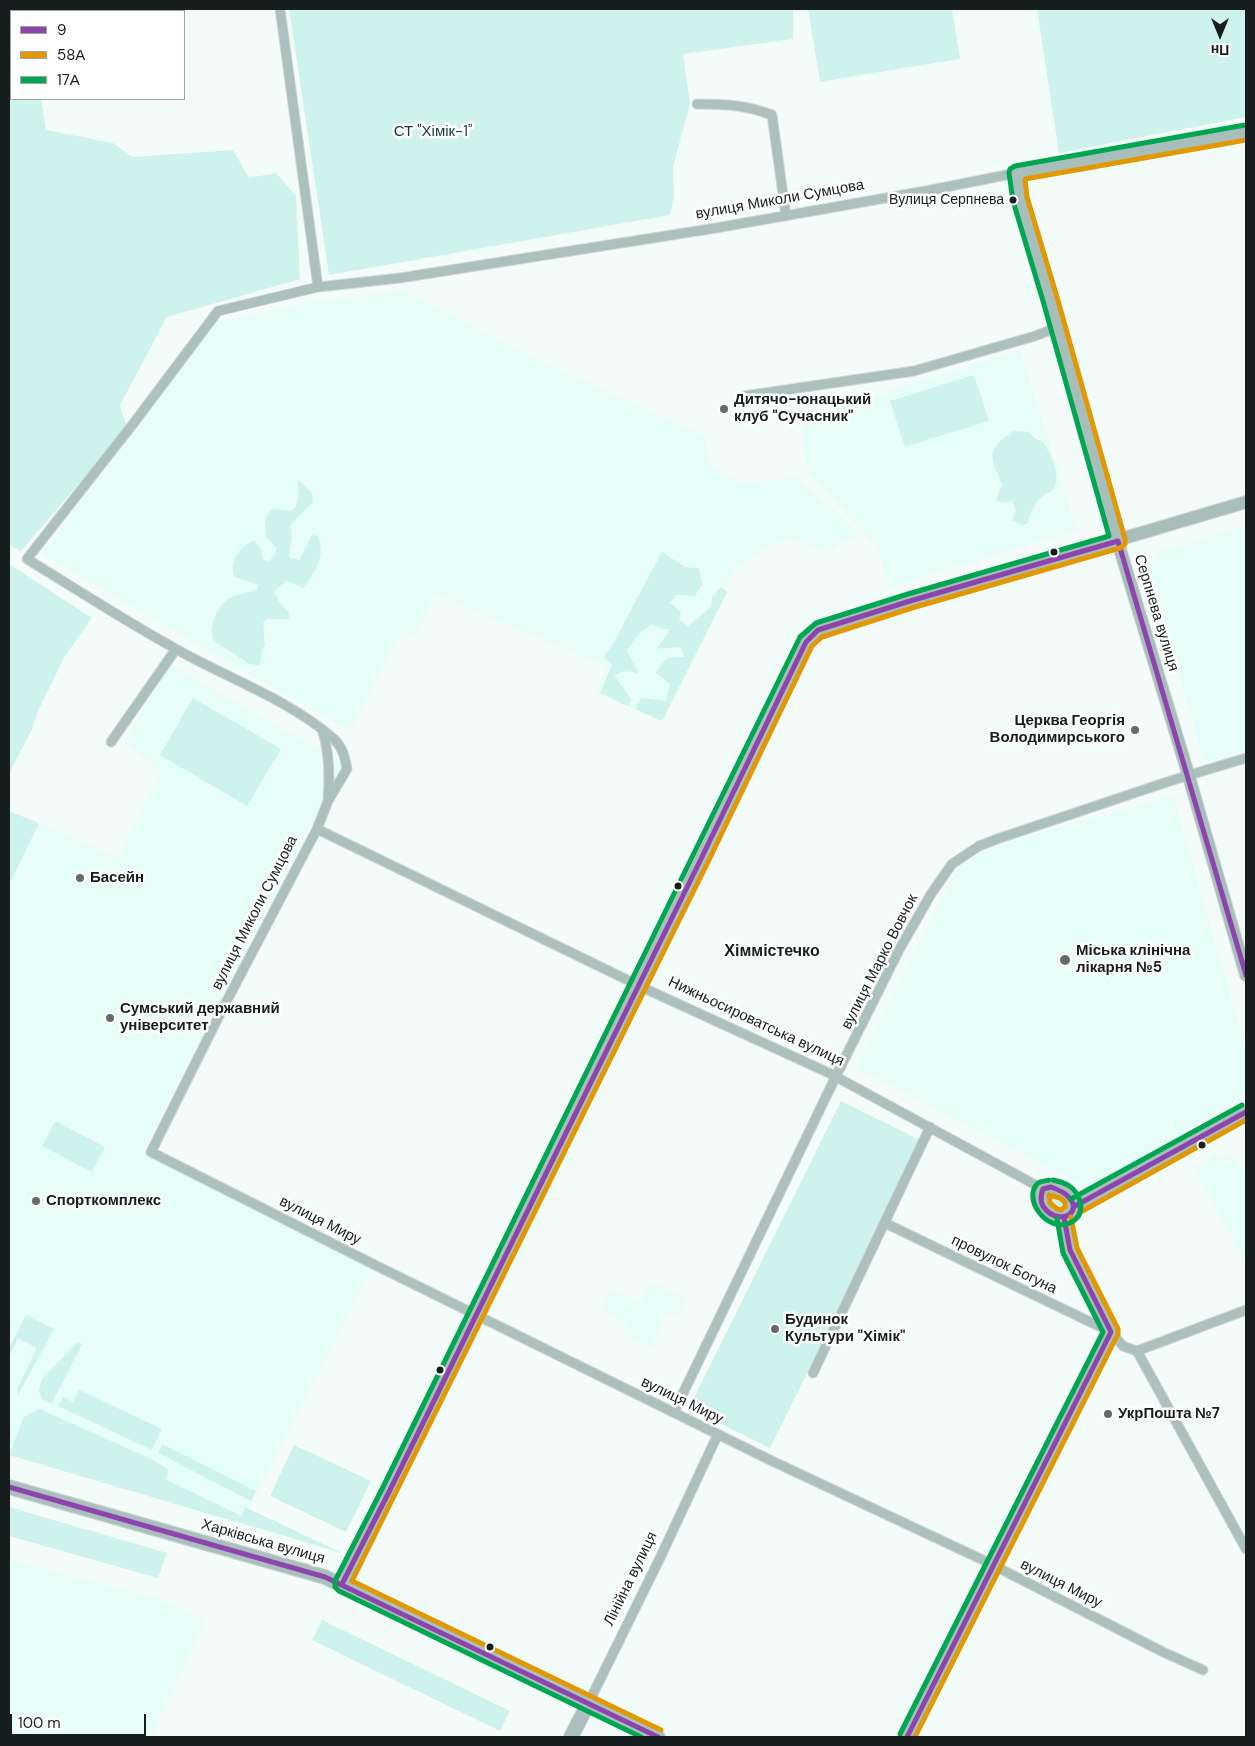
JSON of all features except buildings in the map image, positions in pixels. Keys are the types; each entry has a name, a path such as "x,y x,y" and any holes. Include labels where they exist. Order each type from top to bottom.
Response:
{"main road":[{"name":"вулиця Миколи Сумцова","path":"1016,173 1246,132"},
{"name":"Серпнева вулиця","path":"1016,173 1020,199 1118,541 1246,975"},
{"path":"342,1584 390,1490 806,642 818,630 1246,502"},
{"path":"1043,1189 1041,1201 1044,1208 1055,1217 1064,1218 1071,1214 1075,1206 1246,1112"},
{"name":"Нижньосироватська вулиця","path":"1043,1189 1051,1187 1069,1194 1074,1200 1075,1206"},
{"path":"907,1737 1111,1332 1070,1250 1064,1218"},
{"name":"Харківська вулиця","path":"9,1487 325,1577 658,1737"},
{"name":"Лінійна вулиця","path":"571,1737 588,1704"}],"street":[{"path":"280,9 318,287"},
{"path":"697,104 730,104 754,108 772,116 786,216"},
{"name":"вулиця Миколи Сумцова","path":"176,649 26,560 134,424 218,311 318,287 400,278 786,216 1016,173"},
{"path":"744,396 914,371 1035,336 1058,327"},
{"path":"111,742 176,649 291,709 321,729 326,745 330,783 328,801"},
{"name":"вулиця Миколи Сумцова","path":"151,1152 223,1008 317,828 328,801 347,770 344,752 336,741 321,729"},
{"name":"вулиця Марко Вовчок","path":"674,1412 899,950 931,894 952,864 988,842 1246,758"},
{"name":"Нижньосироватська вулиця","path":"317,828 638,986 836,1076 1043,1189"},
{"path":"813,1373 930,1127"},
{"name":"вулиця Миру","path":"151,1152 778,1464 993,1565 1163,1652 1204,1670"},
{"name":"провулок Богуна","path":"885,1223 1111,1332"},
{"path":"1137,1351 1246,1310"},
{"path":"1111,1332 1124,1346 1137,1351 1246,1549"},
{"name":"Лінійна вулиця","path":"588,1704 660,1558 718,1434"}],"shaded area":[{"path":"403,290 538,360 705,436 709,464 743,484 795,477 850,523 857,535 846,541 838,542 835,549 824,552 790,539 777,542 735,568 657,720 596,692 607,667 435,594 416,636 402,631 350,730 285,695 42,554 218,321 303,304","holes":["299,480 313,502 290,527 292,537 289,558 299,560 286,581 274,591 278,602 290,614 289,619 267,619 263,623 265,645 262,649 260,665 251,665 215,642 212,638 212,626 221,606 230,598 257,590 259,585 261,549 263,560 269,561 277,548 275,509 291,511 295,508 299,498"]},
{"path":"1020,350 1077,530 889,587 878,548 809,475 803,447 804,417"},
{"path":"1246,526 1246,751 1205,763 1148,573 1159,552"},
{"name":"Сумський державний університет","path":"170,665 343,763 143,1152 372,1268 242,1523 9,1452 9,885 39,823 118,858 161,771 124,742"},
{"name":"Міська клінічна лікарня №5","path":"1173,796 1246,1050 1246,1095 1089,1188 856,1068 933,914 959,867 977,854 1014,840"},
{"path":"1229,1152 1246,1172 1246,1263 1194,1168 1215,1153 1221,1159"},
{"path":"651,1282 686,1298 678,1316 667,1312 651,1348 623,1335 628,1323 602,1310 611,1289 641,1303"},
{"path":"9,1560 159,1599 206,1620 151,1737 9,1737"}],"green space":[{"path":"9,9 26,9 10,10 10,100 41,100 46,130 113,143 133,157 233,150 249,178 276,173 296,196 300,279 167,317 120,405 127,428 21,551 9,545"},
{"name":"СТ \"Хімік-1\"","path":"289,9 793,9 793,39 683,54 690,103 673,167 674,196 670,215 329,275"},
{"path":"808,9 952,9 960,59 820,82"},
{"path":"1037,9 1246,9 1246,117 1059,153"},
{"path":"974,375 989,421 905,447 890,401"},
{"path":"1014,431 1029,432 1034,438 1043,442 1056,472 1053,490 1037,501 1028,523 1023,525 1012,520 1016,510 1012,501 1001,502 996,500 1002,485 993,460 994,449 998,443"},
{"path":"298,479 311,492 313,502 290,526 292,537 289,557 299,560 312,535 318,536 321,551 320,557 304,588 286,581 274,591 279,602 290,614 289,619 267,619 263,623 265,645 262,649 260,665 251,665 215,642 212,631 213,624 218,611 226,601 236,595 257,590 259,585 234,577 234,560 244,546 254,540 261,549 263,560 269,561 273,557 277,548 266,537 265,521 270,511 275,509 291,511 294,508 298,496"},
{"path":"662,552 685,567 699,568 702,584 695,596 676,595 670,603 681,612 679,620 688,626 711,607 712,597 721,587 727,592 662,721 635,709 641,698 666,701 670,684 656,673 666,658 685,657 681,647 656,649 670,630 651,625 638,634 627,651 639,674 627,670 614,675 631,699 628,706 600,693 612,665 604,657 614,642"},
{"path":"9,564 92,618 65,656 9,774"},
{"path":"193,698 281,749 247,806 160,755"},
{"path":"9,811 39,823 9,885"},
{"path":"841,1101 922,1141 770,1448 689,1408"},
{"path":"55,1121 105,1147 92,1172 42,1146"},
{"path":"1048,1193 1065,1201 1067,1206 1058,1211 1054,1210 1047,1195"},
{"path":"26,1315 54,1329 18,1395 17,1389 37,1348 18,1338 9,1357 9,1348"},
{"path":"78,1342 82,1344 52,1403 42,1399 39,1391 42,1379"},
{"path":"79,1390 162,1429 152,1450 58,1406 63,1397 73,1402"},
{"path":"40,1409 151,1459 169,1470 165,1479 241,1516 245,1507 342,1553 9,1455 24,1417"},
{"path":"162,1444 256,1491 251,1501 158,1453"},
{"path":"294,1445 371,1481 346,1532 270,1496"},
{"path":"9,1507 167,1553 158,1578 9,1536"},
{"path":"322,1620 510,1711 500,1731 312,1640"}],"transit line":[{"name":"17А","path":"641,1737 339,1591 335,1587 335,1581 383,1487 800,637 816,623 908,594 1109,536 1013,201 1010,169 1015,166 1245,125"},
{"name":"58А","path":"661,1730 352,1581 708,862 812,646 822,637 912,608 1120,548 1125,544 1057,297 1027,197 1025,179 1246,140"},
{"name":"9","path":"342,1584 701,859 806,642 818,630 910,601 1118,541 1246,975"},
{"name":"17А","path":"1071,1199 1242,1105"},
{"name":"9","path":"1075,1206 1246,1112"},
{"name":"58А","path":"1079,1213 1246,1120"},
{"name":"17А","path":"1049,1180 1038,1183 1034,1189 1035,1205 1045,1219 1061,1225 1070,1223 1079,1215 1081,1204 1073,1189 1068,1185 1053,1180"},
{"name":"9","path":"1051,1187 1071,1199 1072,1211 1068,1215 1062,1217 1055,1216 1043,1206 1041,1198 1043,1189 1051,1187"},
{"name":"58А","path":"1049,1195 1060,1198 1065,1202 1065,1207 1061,1210 1057,1209 1050,1203 1049,1195"},
{"name":"58А","path":"915,1737 1118,1334 1118,1329 1077,1248 1071,1217"},
{"name":"9","path":"907,1737 1111,1332 1070,1250 1064,1218"},
{"name":"17А","path":"900,1734 1103,1332 1063,1253 1057,1219"},
{"name":"9","path":"9,1487 325,1577 658,1737"}],"place":[{"name":"Вулиця Серпнева","path":"1013,200"},
{"name":"Дитячо-юнацький клуб \"Сучасник\"","path":"724,409"},
{"name":"Церква Георгія Володимирського","path":"1135,730"},
{"name":"Басейн","path":"80,878"},
{"name":"Міська клінічна лікарня №5","path":"1065,960"},
{"name":"Сумський державний університет","path":"110,1018"},
{"name":"Спорткомплекс","path":"36,1201"},
{"name":"Будинок Культури \"Хімік\"","path":"775,1329"},
{"name":"УкрПошта №7","path":"1108,1414"}],"district":[{"name":"Хіммістечко","path":"772,952"}]}
